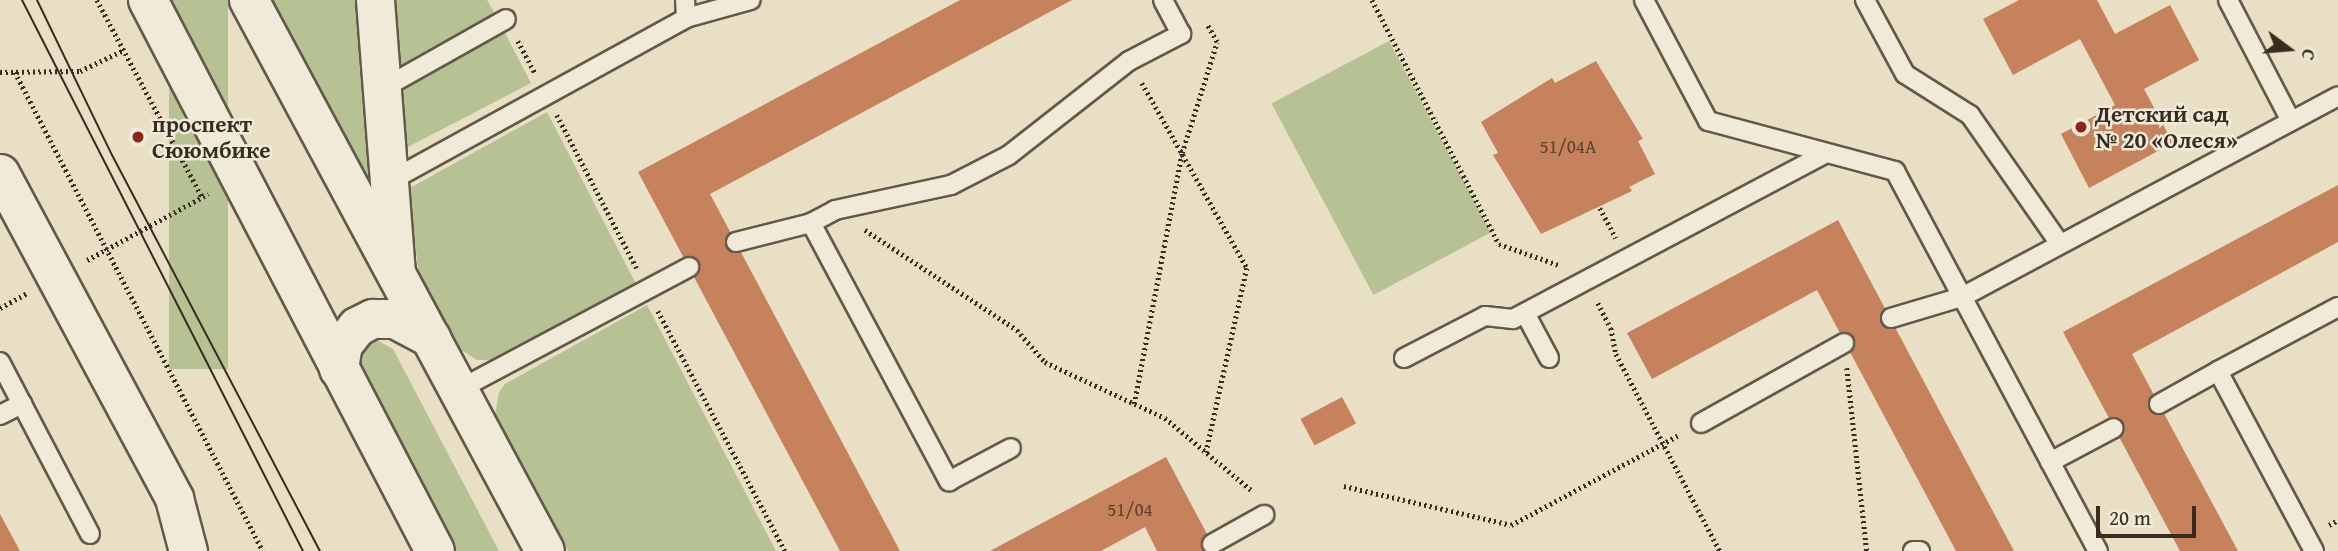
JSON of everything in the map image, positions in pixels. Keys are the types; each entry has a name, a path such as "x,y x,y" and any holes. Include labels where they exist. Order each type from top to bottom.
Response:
{"main road":[{"path":"148,0 435,551"},
{"path":"250,0 545,551"},
{"path":"339,369 343,345 357,327 373,318 395,319 431,338"}],"street":[{"path":"375,0 396,272"},
{"path":"0,173 174,498 188,551"}],"lane":[{"path":"390,181 686,9 751,0"},
{"path":"736,242 811,223 835,210 951,185 1009,155 1129,61 1181,34 1163,0"},
{"path":"1644,0 1708,121 1895,171 2098,551"},
{"path":"1865,0 1905,74 1970,115 2060,244"},
{"path":"2228,0 2291,121"},
{"path":"382,89 506,19"},
{"path":"1891,318 1962,297 2338,96"},
{"path":"1404,358 1485,316 1513,320 1826,153"},
{"path":"811,223 949,481 1011,448"},
{"path":"458,390 689,267"},
{"path":"2158,404 2338,307"},
{"path":"1525,313 1549,358"},
{"path":"1701,423 1844,343"},
{"path":"0,362 90,534"},
{"path":"2218,371 2314,551"},
{"path":"0,415 22,404"},
{"path":"2050,462 2114,428"},
{"path":"1212,544 1264,515"},
{"path":"1913,551 1920,551"}],"path":[{"path":"97,0 202,197"},
{"path":"1134,404 1182,153 1217,42 1205,21"},
{"path":"0,72 80,71 122,51"},
{"path":"1129,61 1247,268 1206,453"},
{"path":"15,72 263,551"},
{"path":"0,308 214,190"},
{"path":"835,210 1017,330 1045,362 1165,418 1251,490"},
{"path":"1844,343 1867,551"},
{"path":"1344,485 1511,524 1701,423"}],"green space":[{"path":"169,0 228,0 228,369 169,369"},
{"path":"271,0 360,0 373,190"},
{"path":"389,0 487,0 497,18 406,67 396,63"},
{"path":"503,29 531,83 404,149 399,96 412,78"},
{"path":"1389,41 1491,233 1373,295 1272,103"},
{"path":"547,112 636,284 498,360 477,360 458,348 419,275 408,189"},
{"path":"647,305 776,551 568,551 495,415 499,392 505,384"},
{"path":"373,338 393,349 499,551 455,551 356,361 359,346"}],"building":[{"path":"960,0 1072,0 710,194 900,551 840,551 638,172"},
{"path":"2019,0 2097,0 2115,34 2170,5 2199,60 2144,89 2173,143 2089,188 2061,134 2115,105 2080,39 2013,75 1983,19"},
{"path":"1596,61 1643,139 1638,141 1655,174 1629,187 1632,191 1541,234 1493,155 1498,153 1481,122 1552,78 1555,83"},
{"path":"2338,185 2338,242 2132,354 2238,551 2180,551 2063,332"},
{"path":"1838,220 2014,551 1956,551 1817,290 1652,379 1627,333"},
{"path":"1342,397 1356,423 1315,446 1301,419"},
{"path":"1166,457 1216,551 1157,551 1145,527 1101,551 990,551"},
{"path":"0,514 20,551 0,551"}],"tram line":[{"path":"22,0 303,551"},
{"path":"37,0 112,155 320,551"}],"place":[{"name":"Детский сад № 20 «Олеся»","path":"2081,127"},
{"name":"проспект Сююмбике","path":"138,137"}]}
